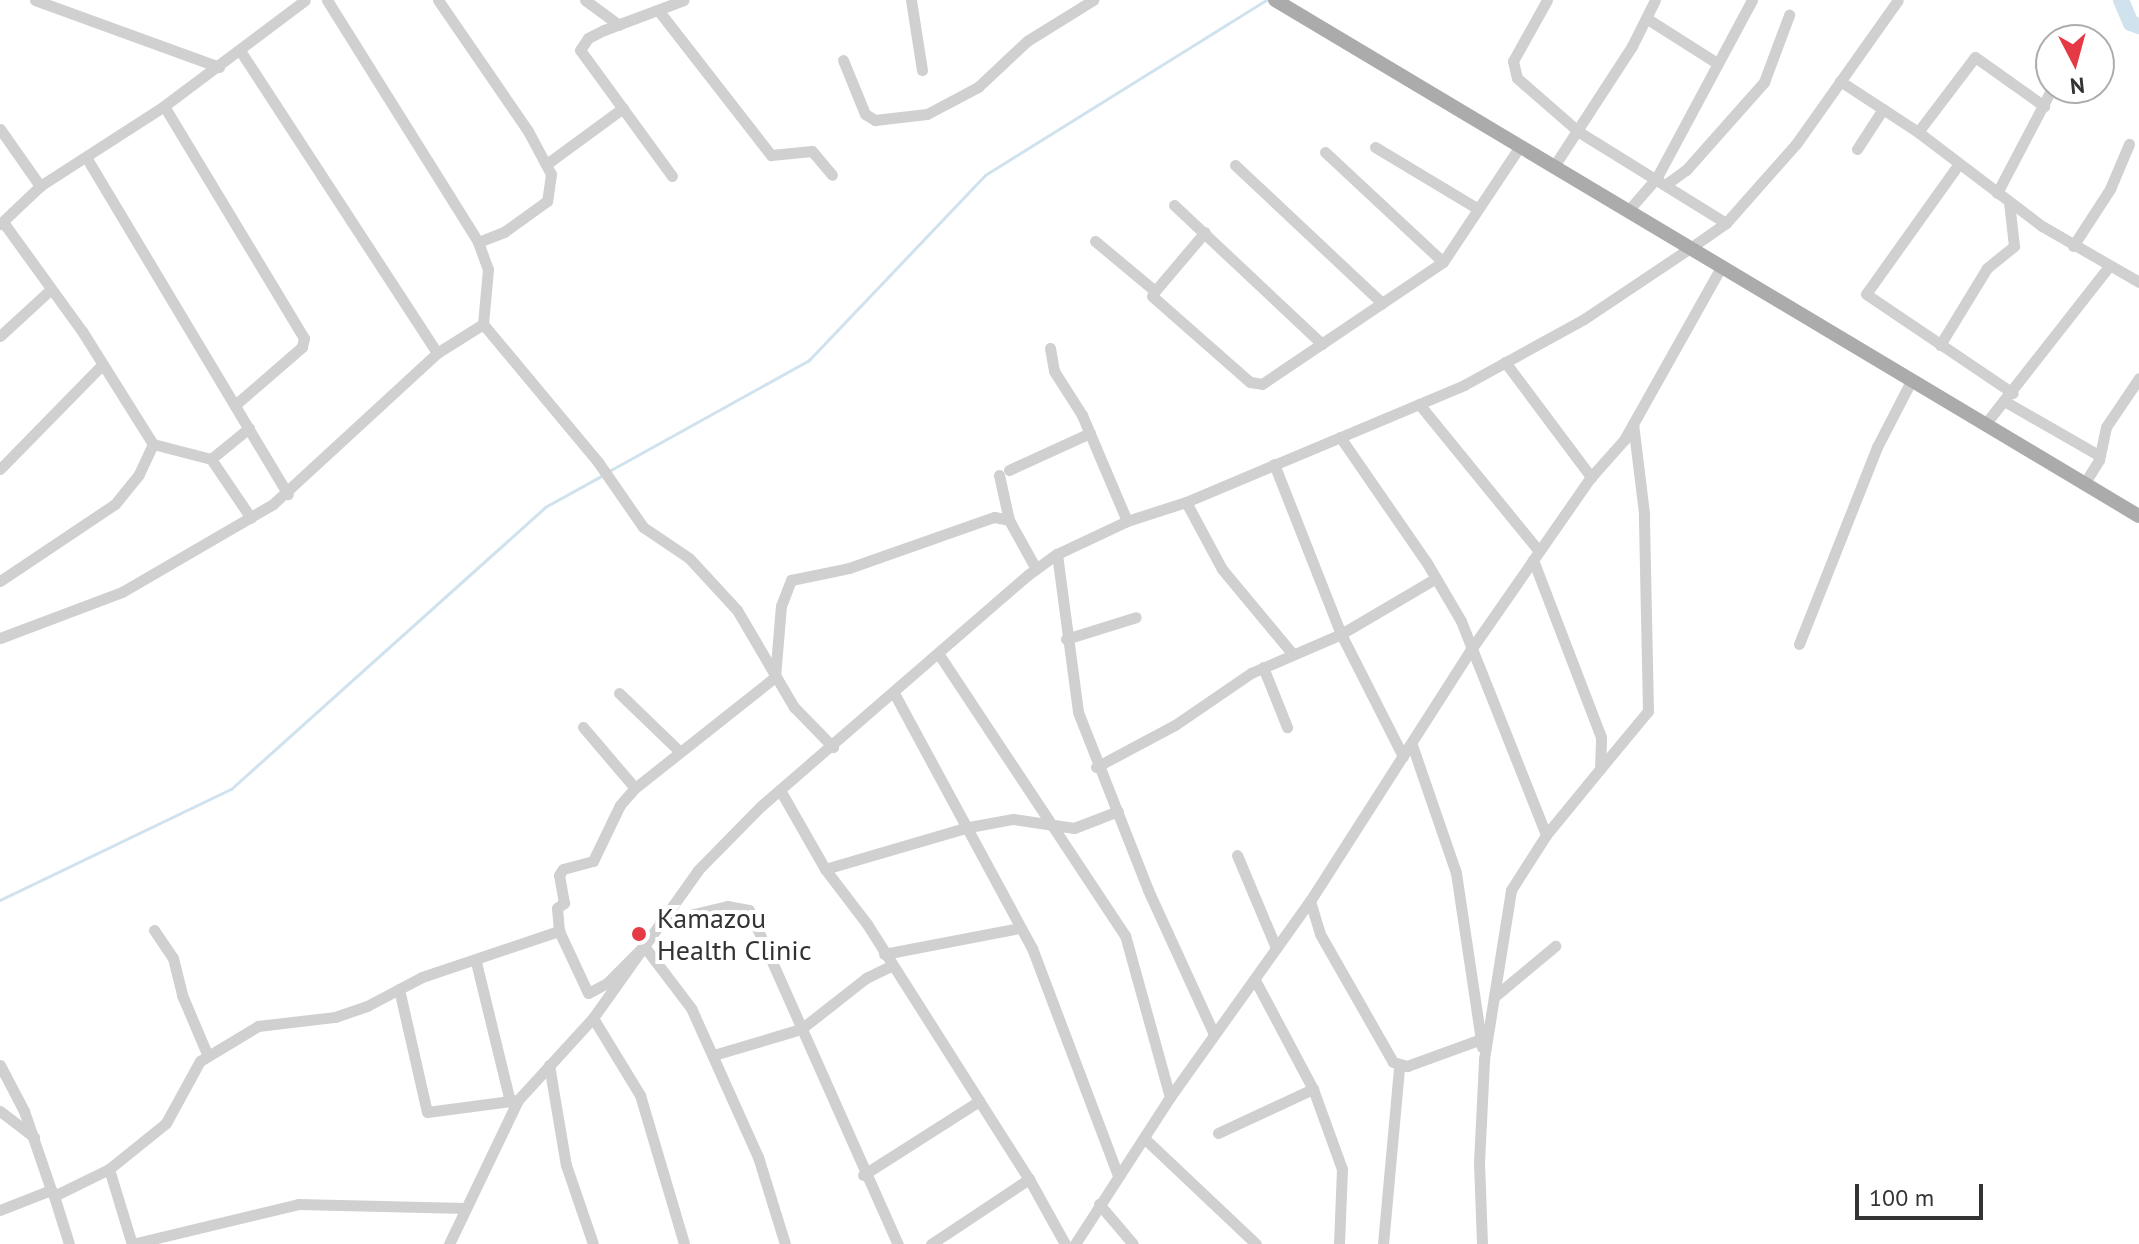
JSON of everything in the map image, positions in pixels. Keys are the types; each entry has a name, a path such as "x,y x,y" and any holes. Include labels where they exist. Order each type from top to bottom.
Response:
{"main road":[{"path":"1275,0 1693,246 1847,338 1911,381 2139,516"},
{"path":"1292,0 1633,205 1721,267 1990,418 2139,506"}],"street":[{"path":"35,0 219,67"},
{"path":"251,518 211,459 153,444 100,367 82,331 1,223 40,186 241,52 305,0"},
{"path":"327,0 478,242 488,269 483,324 598,462 643,527 689,558 728,600 775,677 833,747"},
{"path":"438,0 548,163 547,201 504,232 478,242"},
{"path":"585,0 619,25"},
{"path":"672,176 580,50 588,38 684,0"},
{"path":"911,0 922,70"},
{"path":"843,60 865,114 875,120 927,114 960,100 1027,41 1093,0"},
{"path":"1547,0 1513,61 1513,70 1579,132 1726,223"},
{"path":"1558,160 1579,132 1655,0"},
{"path":"1661,182 1717,63 1752,0"},
{"path":"449,1244 514,1101 593,1018 698,870 780,790 938,653 1057,554 1127,521 1186,502 1419,404 1584,319 1693,246 1726,223 1796,144 1898,0"},
{"path":"658,10 771,155 812,151 832,175"},
{"path":"1633,205 1661,182 1686,170 1764,82 1789,15"},
{"path":"1646,18 1717,63"},
{"path":"241,52 437,353"},
{"path":"1918,132 1975,57 2044,106 1997,193"},
{"path":"1840,81 1918,132 1958,165 2073,246 2139,282"},
{"path":"164,106 304,338 302,347 235,405"},
{"path":"548,163 623,108"},
{"path":"1857,149 1883,109"},
{"path":"0,129 40,186"},
{"path":"2073,246 2110,189 2129,144"},
{"path":"1152,296 1256,385 1443,262 1520,146"},
{"path":"1375,147 1478,209"},
{"path":"1325,152 1443,262"},
{"path":"86,157 288,494"},
{"path":"1235,165 1382,303"},
{"path":"1958,165 1866,294 2009,398 2100,456"},
{"path":"1940,345 1987,268 2014,246 2009,202"},
{"path":"1174,205 1322,344"},
{"path":"1095,241 1155,291 1205,232"},
{"path":"1990,418 2009,398 2109,266"},
{"path":"1075,1244 1170,1097 1310,901 1472,648 1591,477 1615,451 1721,267"},
{"path":"0,336 50,290"},
{"path":"0,638 122,592 288,494 437,353 483,324"},
{"path":"1050,348 1054,371 1090,433 1127,521"},
{"path":"1505,362 1591,477"},
{"path":"0,469 100,367"},
{"path":"2089,476 2100,456 2106,427 2139,378"},
{"path":"1799,644 1877,447 1911,381"},
{"path":"1419,404 1536,555 1601,737 1600,769"},
{"path":"1482,1244 1479,1163 1484,1059 1511,890 1546,835 1648,711 1644,513 1632,422"},
{"path":"211,459 249,428"},
{"path":"1036,569 1009,520 1004,472 1090,433"},
{"path":"1340,437 1436,578 1472,648 1546,835"},
{"path":"0,581 115,504 139,474 153,444"},
{"path":"1274,464 1341,634 1403,756"},
{"path":"1186,502 1222,569 1291,652"},
{"path":"644,946 607,983 588,993 559,931 557,908 564,903 560,872 593,861 620,805 635,788 775,677 781,606 791,580 849,568 994,517 1009,520"},
{"path":"1057,554 1078,712 1096,767 1214,1034"},
{"path":"1096,767 1175,725 1263,667 1291,652 1341,634 1436,578"},
{"path":"1066,639 1136,617"},
{"path":"938,653 1130,945 1153,1047 1170,1097"},
{"path":"1263,667 1287,727"},
{"path":"619,693 679,751"},
{"path":"894,693 969,827 1050,989 1118,1175"},
{"path":"1175,725 1183,738"},
{"path":"583,727 635,788"},
{"path":"1412,745 1456,873 1484,1059"},
{"path":"780,790 825,869 884,954 1029,1179 1065,1244"},
{"path":"825,869 969,827 1013,819 1055,828 1074,828 1118,811"},
{"path":"1237,855 1276,948"},
{"path":"1310,901 1320,934 1399,1067 1383,1244"},
{"path":"660,922 727,906 749,910 863,1175 898,1244"},
{"path":"884,954 1019,928"},
{"path":"154,930 173,958 182,995 207,1054"},
{"path":"0,1210 53,1193 109,1169 166,1123 207,1054 258,1026 335,1017 399,989 559,931"},
{"path":"644,946 691,1008 717,1054 758,1157 785,1244"},
{"path":"1494,997 1555,946"},
{"path":"476,962 514,1101"},
{"path":"717,1054 801,1029 866,978 891,966"},
{"path":"1255,980 1313,1089 1343,1175 1339,1244"},
{"path":"399,989 427,1112 514,1101"},
{"path":"593,1018 640,1095 684,1244"},
{"path":"1399,1067 1481,1039"},
{"path":"0,1065 35,1138 69,1244"},
{"path":"549,1065 566,1165 593,1244"},
{"path":"1218,1133 1313,1089"},
{"path":"863,1175 979,1101"},
{"path":"0,1111 35,1138"},
{"path":"1144,1138 1256,1244"},
{"path":"109,1169 132,1244 298,1204 465,1208"},
{"path":"931,1244 1029,1179"},
{"path":"1099,1204 1133,1244"}],"waterway":[{"path":"609,471 809,360 985,175 1266,0"},
{"path":"2121,0 2131,23 2139,26"},
{"path":"0,900 231,789 545,507 603,475"}],"place":[{"name":"Kamazou Health Clinic","path":"639,934"}]}
